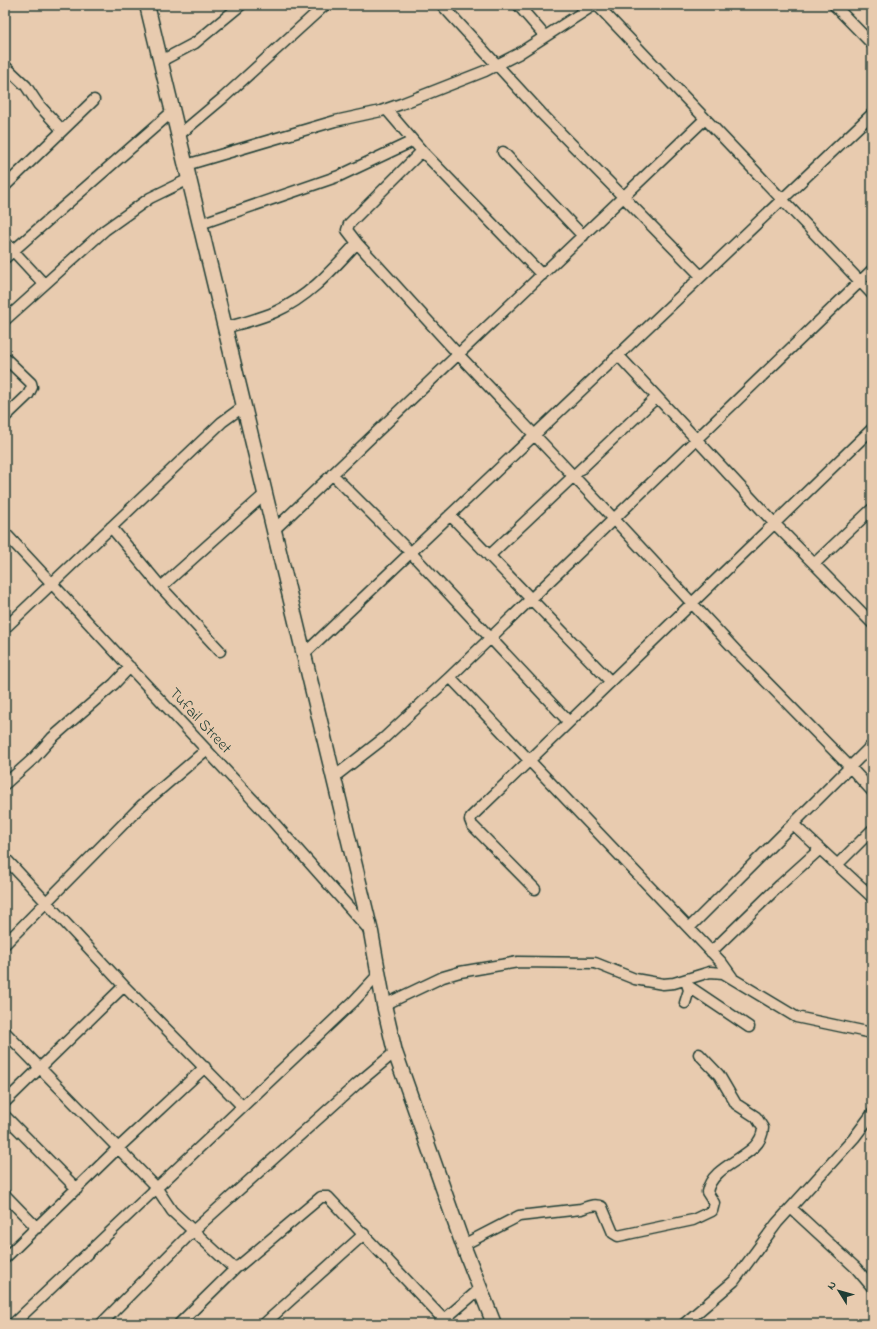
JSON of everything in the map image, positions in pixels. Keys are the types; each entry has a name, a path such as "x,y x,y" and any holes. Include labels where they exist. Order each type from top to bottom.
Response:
{"main road":[{"path":"147,5 371,932 384,1005 396,1052 463,1245 494,1324"}],"street":[{"path":"161,61 195,42 241,5"},
{"path":"178,135 223,98 325,5"},
{"path":"442,5 541,113 701,276"},
{"path":"518,5 545,36"},
{"path":"186,165 335,121 386,110 518,54 594,5"},
{"path":"598,5 872,294"},
{"path":"834,5 872,44"},
{"path":"5,66 26,86 38,104 62,130"},
{"path":"5,186 94,100"},
{"path":"386,110 422,151 542,275"},
{"path":"5,258 173,111"},
{"path":"274,530 705,119"},
{"path":"304,654 782,199 870,120"},
{"path":"200,224 340,176 413,140"},
{"path":"422,151 349,224 347,230 357,243 458,354 614,518 739,654 872,791"},
{"path":"502,152 583,236"},
{"path":"5,320 105,230 150,198 189,179"},
{"path":"5,242 44,284"},
{"path":"225,328 275,312 294,302 327,276 357,243"},
{"path":"334,778 383,739 450,677 872,270"},
{"path":"618,355 774,522 872,623"},
{"path":"5,358 32,385 28,395 5,418"},
{"path":"489,556 657,397"},
{"path":"5,628 222,422 244,406"},
{"path":"535,889 472,825 470,820 568,721 872,429"},
{"path":"332,474 411,553 568,721"},
{"path":"161,587 265,494"},
{"path":"814,564 872,509"},
{"path":"450,515 610,681"},
{"path":"111,527 161,587 220,651"},
{"name":"Tufail Street","path":"5,533 206,750 371,932"},
{"path":"5,784 34,758 52,738 114,684 130,668"},
{"path":"450,677 711,952 733,979"},
{"path":"688,928 872,745"},
{"path":"5,944 141,806 206,750"},
{"path":"793,824 872,897"},
{"path":"837,865 872,830"},
{"path":"711,952 780,885 820,849"},
{"path":"5,858 124,986 242,1106"},
{"path":"384,1005 443,977 460,972 518,962 595,963 630,977 653,983 686,983 710,972 722,973 796,1017 872,1034"},
{"path":"13,1324 353,1002 379,974"},
{"path":"685,1003 686,983"},
{"path":"686,983 748,1028"},
{"path":"5,1102 124,986"},
{"path":"5,1032 117,1149 156,1187 172,1211 228,1264 237,1267"},
{"path":"101,1324 193,1231 358,1083 396,1052"},
{"path":"463,1245 519,1216 581,1209 590,1206 598,1205 602,1207 613,1233 618,1236 693,1220 712,1211 714,1203 707,1192 710,1184 721,1170 750,1150 762,1135 763,1128 756,1117 736,1104 719,1075 699,1054"},
{"path":"5,1258 117,1149 205,1067"},
{"path":"684,1324 734,1281 777,1223 854,1138 872,1114"},
{"path":"5,1116 77,1188"},
{"path":"5,1195 37,1228"},
{"path":"179,1324 237,1267 321,1197 330,1198 364,1234 441,1322 481,1288"},
{"path":"791,1208 856,1268 872,1287"},
{"path":"264,1324 364,1234"}]}
